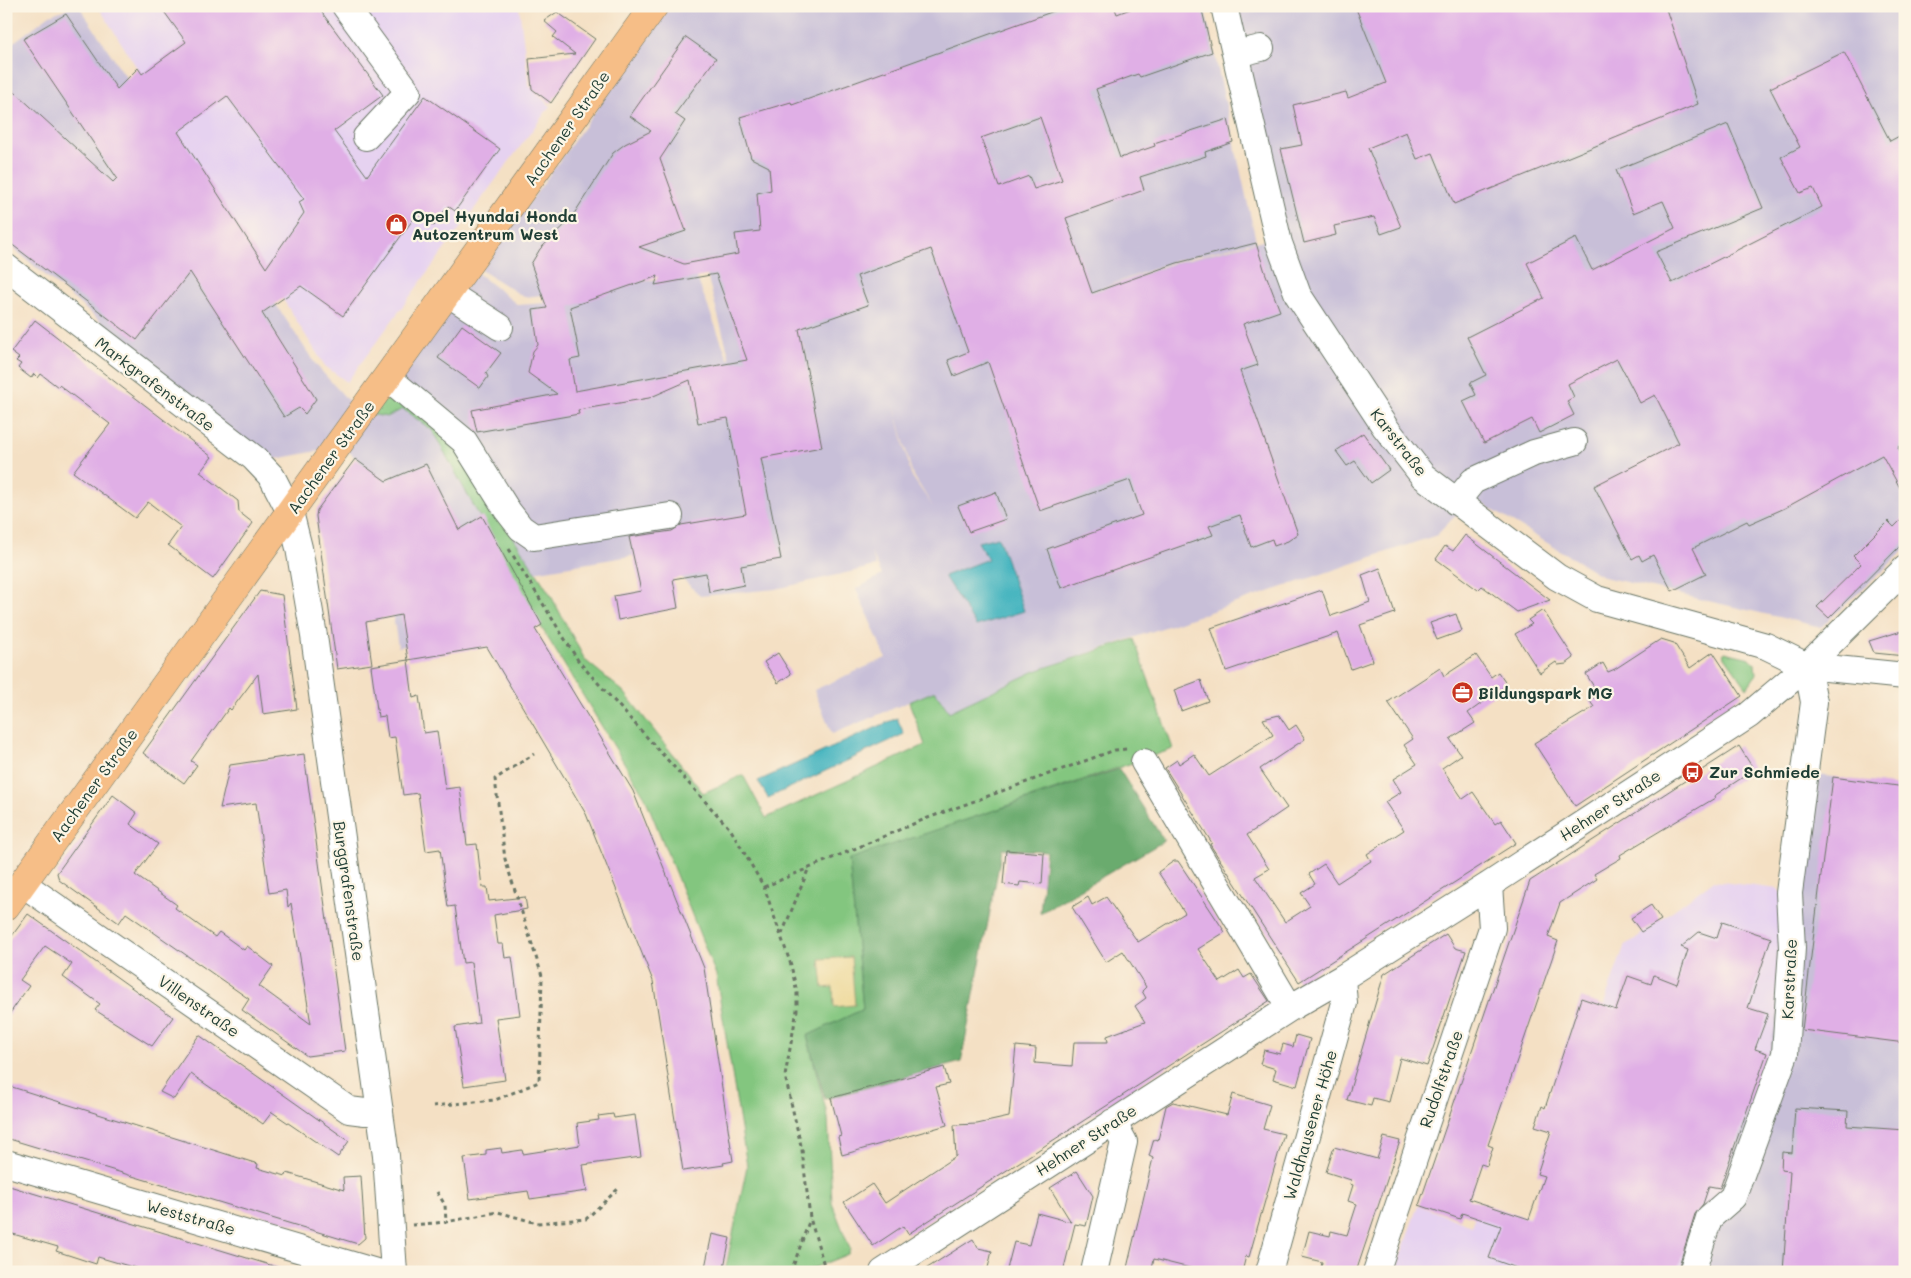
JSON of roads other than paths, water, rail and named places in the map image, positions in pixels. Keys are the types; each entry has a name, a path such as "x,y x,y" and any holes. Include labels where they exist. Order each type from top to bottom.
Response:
{"main road":[{"name":"Aachener Straße","path":"6,906 449,294 654,6"}],"street":[{"path":"345,6 408,92 366,137"},
{"name":"Karstraße","path":"1224,6 1279,243 1298,295 1344,369 1409,460 1423,476 1556,577 1597,599 1766,646 1808,666 1905,676"},
{"path":"1236,54 1261,48"},
{"name":"Markgrafenstraße","path":"6,267 254,458 272,477 290,512"},
{"path":"449,294 500,327"},
{"path":"388,378 464,441 507,510 521,528 534,537 670,516"},
{"path":"1456,502 1473,481 1534,453 1574,442"},
{"name":"Burggrafenstraße","path":"290,512 299,548 314,636 386,1156 391,1226 386,1272"},
{"name":"Hehner Straße","path":"883,1272 1290,1008 1342,978 1489,885 1749,715 1808,666 1905,570"},
{"name":"Karstraße","path":"1692,1272 1710,1218 1733,1198 1785,1054 1792,948 1789,893 1814,702 1808,666"},
{"path":"1144,762 1290,1008"},
{"name":"Villenstraße","path":"23,884 349,1110 365,1112 380,1110"},
{"name":"Rudolfstraße","path":"1376,1272 1492,928 1489,885"},
{"name":"Waldhausener Höhe","path":"1269,1272 1344,1003 1342,978"},
{"path":"1094,1272 1124,1142 1113,1122"},
{"name":"Weststraße","path":"6,1163 386,1272"}],"water":[{"path":"998,537 1024,611 976,626 944,576 988,559 978,542"},
{"path":"897,718 904,734 768,798 758,781"}],"place":[{"name":"Opel Hyundai Honda Autozentrum West","path":"396,225"},
{"name":"Bildungspark MG","path":"1462,693"},
{"name":"Zur Schmiede","path":"1693,772"}]}
